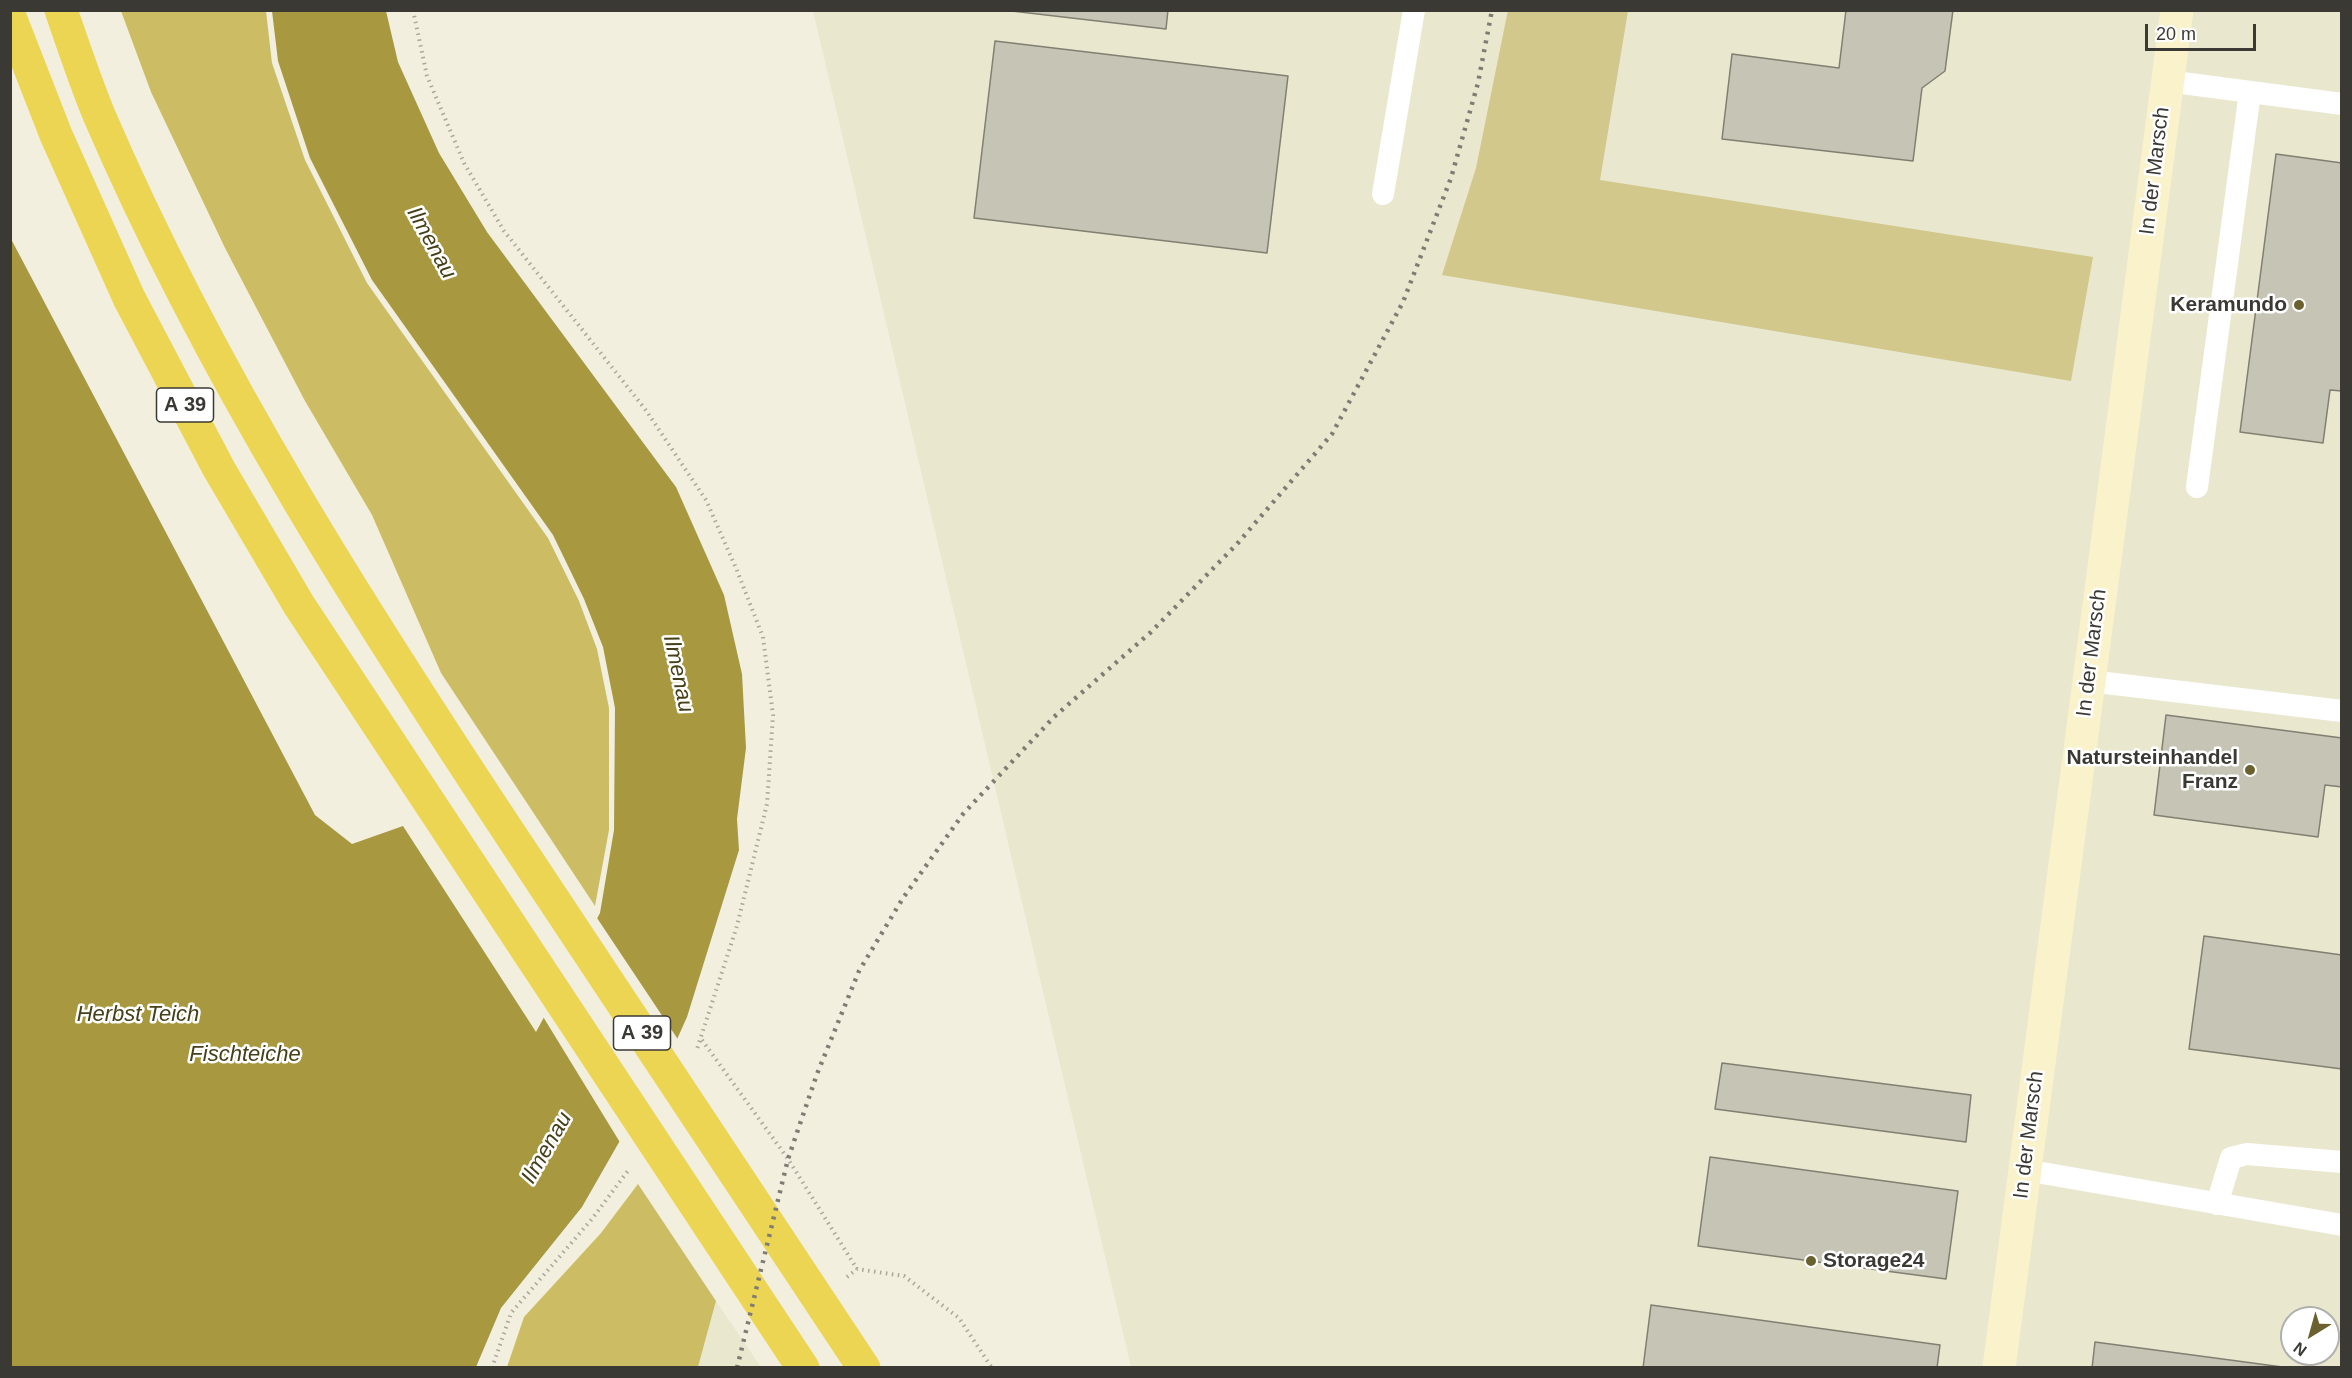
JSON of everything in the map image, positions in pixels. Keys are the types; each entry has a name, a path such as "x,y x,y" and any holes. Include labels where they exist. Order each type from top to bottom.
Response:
{"highway":[{"name":"A 39","path":"61,10 99,113 179,283 255,428 323,544 426,708 861,1363"},
{"name":"A 39","path":"10,17 56,135 129,298 219,469 299,605 803,1368"}],"street":[{"name":"In der Marsch","path":"1999,1368 2177,10"}],"lane":[{"path":"1383,194 1409,11"},
{"path":"2167,81 2342,104"},
{"path":"2197,487 2250,92"},
{"path":"2089,681 2342,711"},
{"path":"2217,1204 2231,1158 2247,1154 2342,1162"},
{"path":"2025,1170 2342,1225"}],"path":[{"path":"413,10 427,76 464,163 504,231 645,409 705,500 736,568 763,637 773,715 767,804 736,926 697,1050"},
{"path":"701,1040 788,1159 857,1269 903,1276 959,1318 992,1368"},
{"path":"492,1368 511,1313 592,1219 635,1160"}],"shaded area":[{"path":"1508,10 1628,11 1600,180 2093,257 2071,381 1442,275 1476,168"},
{"path":"121,11 266,11 272,63 305,160 367,283 548,538 579,601 597,649 609,708 609,830 595,906 441,673 372,515 305,401 225,248 151,92"},
{"path":"813,11 2341,11 2341,1367 1131,1367"},
{"path":"638,1184 716,1301 698,1367 507,1367 524,1317 601,1233"},
{"path":"716,1301 761,1367 698,1367"}],"water":[{"name":"Fischteiche","path":"272,11 386,11 398,62 439,153 487,232 676,487 724,595 742,674 746,748 737,819 739,850 687,1017 674,1046 582,1207 501,1308 476,1367 11,1367 10,237 315,815 352,844 403,826 536,1032 600,913 614,830 615,708 603,647 584,599 553,535 372,280 310,158 278,61"}],"pier":[{"path":"595,915 679,1041 621,1144 542,1015"}],"building":[{"path":"1003,10 1168,10 1166,29"},
{"path":"1846,10 1953,10 1945,71 1922,88 1913,161 1722,139 1732,54 1839,68"},
{"path":"995,41 1288,76 1267,253 974,218"},
{"name":"Keramundo","path":"2276,154 2342,163 2342,391 2330,390 2323,443 2240,432"},
{"name":"Natursteinhandel Franz","path":"2166,715 2342,738 2342,787 2325,785 2318,837 2154,815"},
{"path":"2204,936 2342,955 2342,1069 2189,1049"},
{"path":"1722,1063 1971,1095 1966,1142 1715,1109"},
{"path":"1710,1157 1958,1191 1946,1279 1698,1246"},
{"path":"1651,1305 1940,1345 1937,1368 1643,1368"},
{"path":"2095,1342 2290,1368 2092,1368"}],"railway":[{"path":"737,1368 788,1159 817,1074 859,971 903,898 963,814 1054,717 1151,632 1237,544 1332,434 1403,302 1451,178 1478,83 1492,10"}],"place":[{"name":"Keramundo","path":"2299,305"},
{"name":"Natursteinhandel Franz","path":"2250,770"},
{"name":"Storage24","path":"1811,1261"}],"water label":[{"name":"Ilmenau","path":"431,243"},
{"name":"Ilmenau","path":"678,674"},
{"name":"Herbst Teich","path":"138,1015"},
{"name":"Ilmenau","path":"547,1148"}]}
